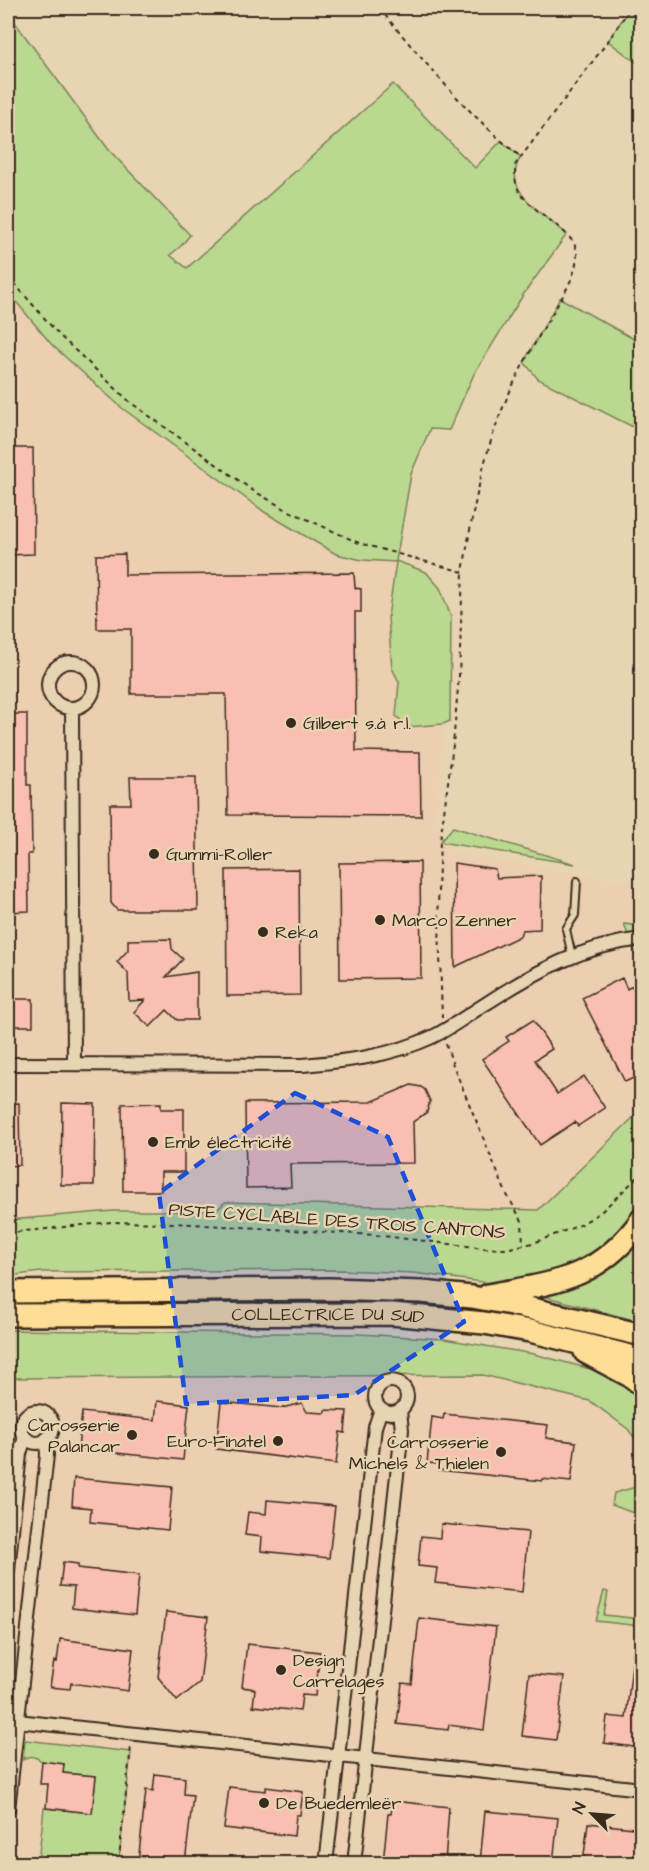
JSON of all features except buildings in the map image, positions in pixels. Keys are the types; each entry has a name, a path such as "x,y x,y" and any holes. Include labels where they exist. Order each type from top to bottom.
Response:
{"highway":[{"path":"472,1297 556,1282 583,1272 610,1255 642,1219"},
{"name":"COLLECTRICE DU SUD","path":"8,1292 329,1289 403,1291 472,1297 538,1309 642,1335"},
{"name":"COLLECTRICE DU SUD","path":"8,1315 392,1314 484,1323 560,1338 642,1359"},
{"path":"560,1338 632,1377 642,1385"}],"street":[{"path":"72,708 74,1064"},
{"path":"8,1064 303,1065 349,1061 397,1050 442,1031 558,961 598,947 642,939"},
{"path":"390,1381 400,1384 407,1392 406,1403 400,1411 390,1413 381,1409 376,1400 377,1389 390,1381"},
{"path":"326,1863 375,1427 381,1409"},
{"path":"38,1411 48,1416 52,1425 50,1436 33,1442 25,1437 21,1422 28,1414 38,1411"},
{"path":"354,1863 402,1430 400,1411"},
{"path":"8,1570 20,1454 25,1437"},
{"path":"8,1810 12,1720 47,1455 46,1439"},
{"path":"12,1720 642,1789"}],"lane":[{"path":"572,956 566,928 575,915 577,881"}],"path":[{"path":"379,8 441,82 501,141 521,157"},
{"path":"524,1245 522,1221 506,1193 453,1065 442,1031 438,891 440,842 453,745 459,676 463,572 472,512 487,454 504,405 524,362 576,268 577,250 567,234 525,199 516,185 515,165 630,8"},
{"path":"8,276 59,335 130,402 252,490 285,509 359,543 463,572"},
{"name":"PISTE CYCLABLE DES TROIS CANTONS","path":"8,1233 111,1222 174,1223 374,1235 505,1249 524,1245 580,1225 601,1212 642,1173"},
{"path":"110,1863 119,1858 133,1733"}],"highlighted area":[{"path":"295,1093 388,1137 464,1322 354,1395 186,1404 159,1193"}],"shaded area":[{"path":"8,292 52,345 122,408 266,513 387,562 396,561 388,617 392,668 399,682 396,716 408,727 443,724 436,823 451,852 641,885 641,926 624,924 641,962 641,1110 538,1210 225,1202 216,1211 113,1211 8,1220"},
{"path":"483,1375 590,1401 628,1429 641,1447 640,1486 614,1493 612,1505 641,1516 641,1619 604,1615 608,1592 597,1621 641,1626 641,1863 124,1863 119,1858 131,1752 25,1740 23,1759 29,1756 37,1757 42,1761 65,1764 64,1773 96,1776 92,1813 45,1808 38,1863 8,1863 8,1378"}],"green space":[{"path":"630,8 641,8 641,66 608,41"},
{"path":"8,13 109,150 190,235 170,255 187,268 393,84 475,168 501,141 521,157 516,169 516,180 520,191 537,210 567,234 523,295 474,374 449,430 430,429 411,474 396,561 426,572 440,588 451,617 450,721 443,724 408,727 396,716 399,682 392,668 388,617 396,562 362,560 336,554 266,513 122,408 52,345 8,292"},
{"path":"560,298 641,343 641,431 538,379 524,362"},
{"path":"453,827 575,864 440,842"},
{"path":"624,924 641,926 641,969"},
{"path":"641,1110 641,1208 627,1229 580,1267 497,1284 414,1273 340,1270 41,1272 8,1276 8,1220 113,1211 216,1211 225,1202 538,1210"},
{"path":"641,1226 641,1322 528,1292"},
{"path":"8,1330 359,1334 444,1339 534,1354 609,1374 641,1394 641,1447 628,1429 590,1401 483,1375 8,1378"},
{"path":"641,1483 641,1516 612,1505 614,1493 640,1486"},
{"path":"604,1591 608,1592 604,1615 641,1619 641,1626 596,1621"},
{"path":"25,1740 131,1752 119,1858 124,1863 38,1863 44,1808 92,1813 96,1777 63,1773 64,1764 47,1763 33,1757 23,1760"}],"place":[{"name":"Gilbert s.à r.l.","path":"291,723"},
{"name":"Gummi-Roller","path":"154,854"},
{"name":"Marco Zenner","path":"380,920"},
{"name":"Reka","path":"263,932"},
{"name":"Emb électricité","path":"153,1142"},
{"name":"Carosserie Palancar","path":"132,1435"},
{"name":"Euro-Finatel","path":"278,1441"},
{"name":"Carrosserie Michels & Thielen","path":"501,1452"},
{"name":"Design Carrelages","path":"281,1670"},
{"name":"De Buedemleër","path":"264,1803"}]}
